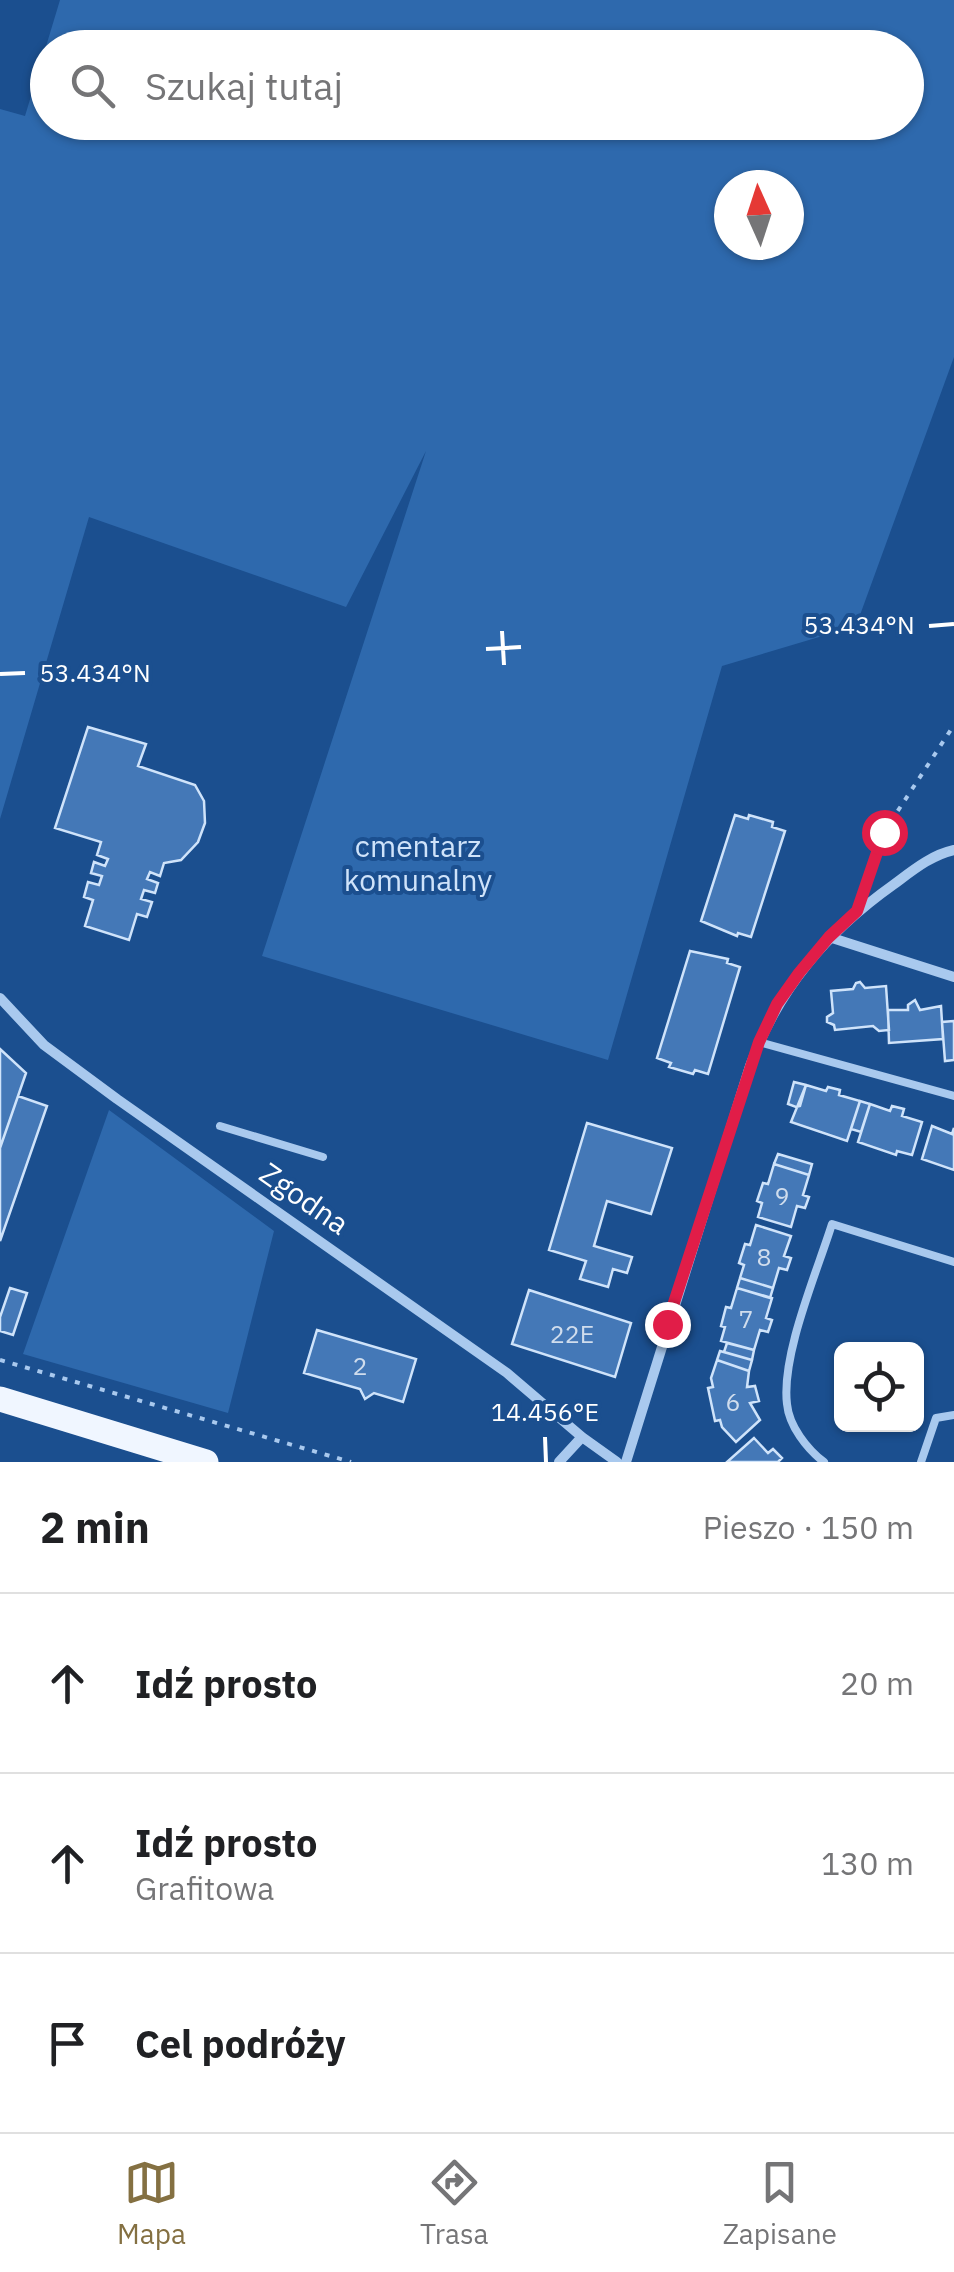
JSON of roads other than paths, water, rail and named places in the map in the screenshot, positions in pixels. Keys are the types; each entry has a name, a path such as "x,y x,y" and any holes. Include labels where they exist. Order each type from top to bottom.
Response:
{"main road":[{"path":"0,1399 206,1462"}],"street":[{"path":"626,1462 759,1042 777,1004 829,937 857,911 927,861 954,850"},
{"path":"829,937 954,976"},
{"name":"Zgodna","path":"0,998 44,1044 117,1100 506,1373 618,1462"},
{"path":"559,1462 582,1437"}],"lane":[{"path":"759,1042 954,1096"},
{"path":"220,1126 323,1156"},
{"path":"824,1462 797,1432 787,1408 786,1380 832,1224 954,1262"},
{"path":"921,1462 936,1418 954,1415"}],"park label":[{"name":"cmentarz komunalny","path":"418,864"}]}
